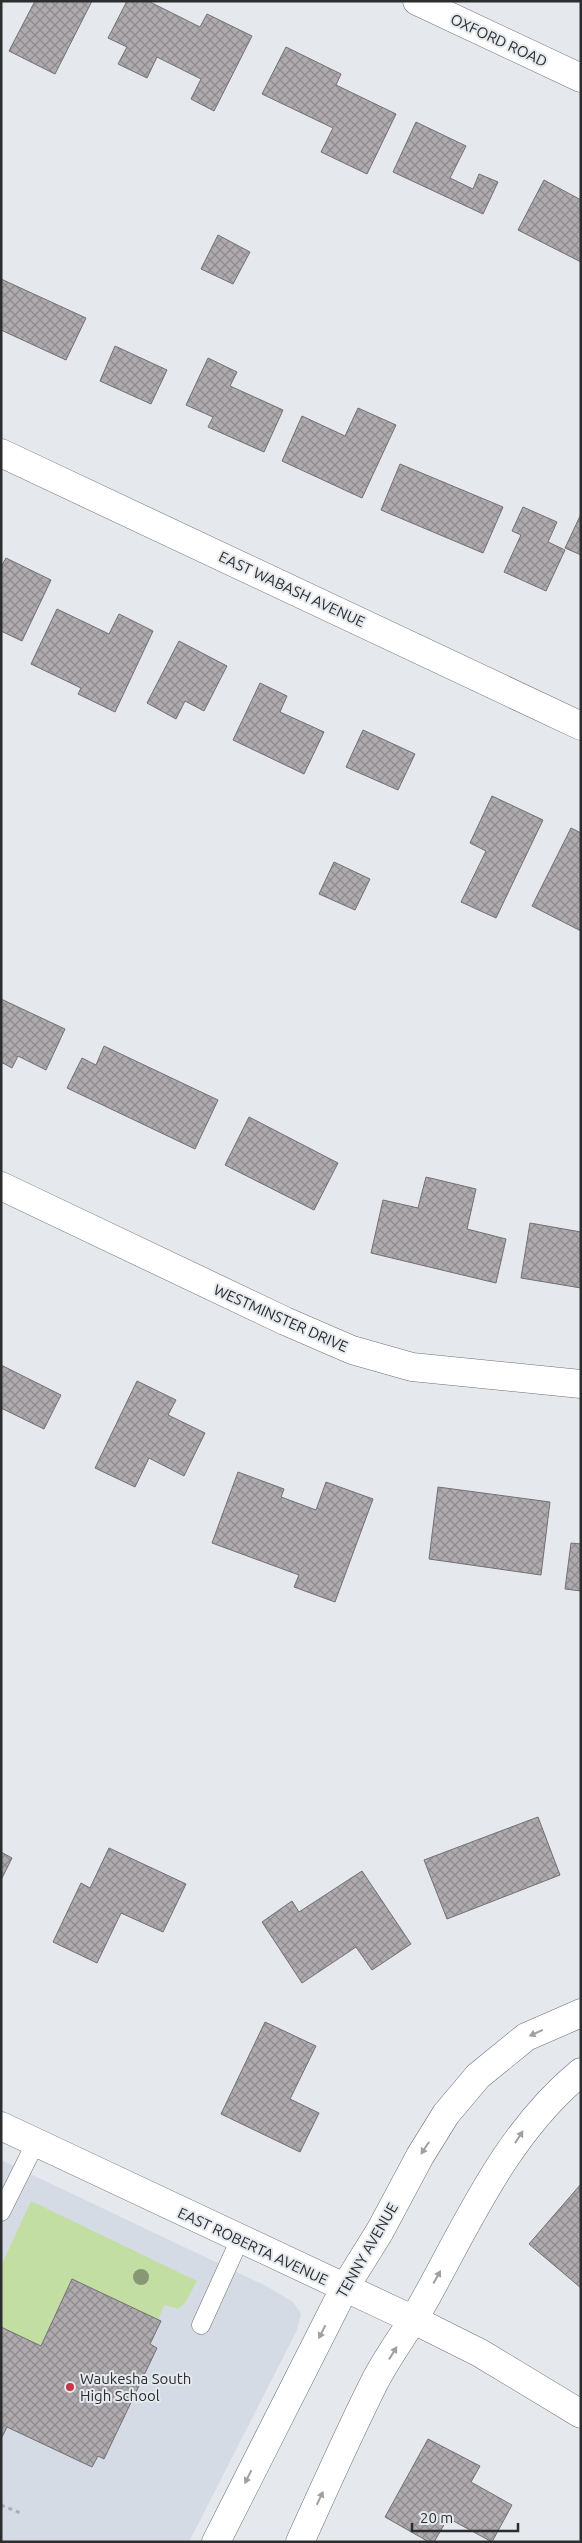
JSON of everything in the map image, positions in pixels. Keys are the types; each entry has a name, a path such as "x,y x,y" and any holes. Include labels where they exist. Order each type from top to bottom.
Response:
{"street":[{"name":"OXFORD ROAD","path":"418,1 581,78"},
{"name":"EAST WABASH AVENUE","path":"1,453 581,726"},
{"name":"WESTMINSTER DRIVE","path":"1,1186 284,1321 352,1350 412,1367 581,1384"},
{"name":"TENNY AVENUE","path":"216,2542 344,2289 380,2231 420,2156 446,2114 478,2076 526,2037 581,2013"},
{"path":"300,2542 375,2381 414,2320 484,2189 525,2128 564,2086 581,2072"},
{"name":"EAST ROBERTA AVENUE","path":"1,2126 344,2289 414,2320 480,2353 581,2414"}],"lane":[{"path":"1,2212 36,2142"},
{"path":"201,2325 240,2239"}],"path":[{"path":"1,2505 23,2514"}],"shaded area":[{"name":"Waukesha South High School","path":"1,2160 268,2287 293,2302 301,2314 297,2330 189,2542 1,2542"}],"green space":[{"path":"31,2201 197,2281 185,2303 178,2309 164,2305 158,2320 72,2279 41,2346 1,2327 1,2266"}],"building":[{"path":"35,1 92,1 55,74 9,51"},
{"path":"127,1 148,1 200,27 207,14 252,36 214,111 191,99 201,79 157,57 147,78 118,64 127,47 108,38"},
{"path":"286,47 341,74 336,85 396,114 367,174 321,152 333,128 262,94"},
{"path":"416,122 466,146 450,178 473,189 479,174 498,182 483,214 393,172"},
{"path":"544,180 581,200 581,262 518,230"},
{"path":"218,235 250,252 233,284 201,269"},
{"path":"1,279 86,318 66,360 1,330"},
{"path":"115,346 167,370 151,404 100,381"},
{"path":"208,358 237,372 230,386 283,410 264,452 208,427 213,417 186,405"},
{"path":"358,408 396,425 362,498 282,461 302,416 345,436"},
{"path":"400,464 503,507 483,553 381,510"},
{"path":"523,507 557,522 548,542 565,550 546,591 504,572 521,535 512,531"},
{"path":"581,514 581,555 565,548"},
{"path":"6,558 51,580 22,641 1,631 1,567"},
{"path":"57,609 109,634 119,614 153,631 115,712 78,694 81,688 31,664"},
{"path":"179,641 227,666 204,711 185,701 176,719 147,703"},
{"path":"260,683 287,696 280,712 324,732 304,774 233,740"},
{"path":"363,730 415,754 398,790 346,767"},
{"path":"492,796 543,820 496,918 461,902 486,851 470,843"},
{"path":"571,828 581,833 581,931 532,906"},
{"path":"334,862 370,879 355,910 319,894"},
{"path":"1,999 65,1029 46,1070 18,1056 12,1068 1,1062"},
{"path":"104,1046 218,1100 195,1149 67,1088 82,1058 96,1065"},
{"path":"249,1117 338,1163 314,1210 225,1165"},
{"path":"426,1177 476,1189 467,1229 506,1239 496,1283 371,1253 383,1200 418,1208"},
{"path":"530,1223 581,1232 581,1288 521,1278"},
{"path":"1,1365 61,1395 44,1429 1,1408"},
{"path":"137,1381 176,1400 168,1415 205,1433 184,1476 149,1458 135,1487 95,1468"},
{"path":"238,1472 284,1489 281,1497 316,1510 326,1482 373,1499 335,1602 294,1587 299,1575 212,1543"},
{"path":"438,1487 550,1502 541,1575 429,1559"},
{"path":"571,1543 581,1544 581,1591 565,1589"},
{"path":"538,1817 560,1875 447,1919 424,1860"},
{"path":"109,1848 186,1884 163,1932 121,1913 97,1963 53,1942 81,1883 90,1888"},
{"path":"1,1852 12,1858 1,1880"},
{"path":"362,1871 411,1944 372,1970 356,1947 302,1983 262,1922 292,1901 299,1912"},
{"path":"265,2022 316,2046 290,2099 319,2113 300,2152 221,2114"},
{"path":"581,2184 581,2288 529,2244"},
{"name":"Waukesha South High School","path":"72,2279 161,2321 150,2344 157,2348 104,2459 98,2456 92,2467 7,2427 1,2439 1,2327 41,2346"},
{"path":"428,2439 480,2466 471,2482 512,2505 492,2542 448,2518 434,2542 429,2542 385,2517"}],"place":[{"name":"Waukesha South High School","path":"70,2387"}]}
